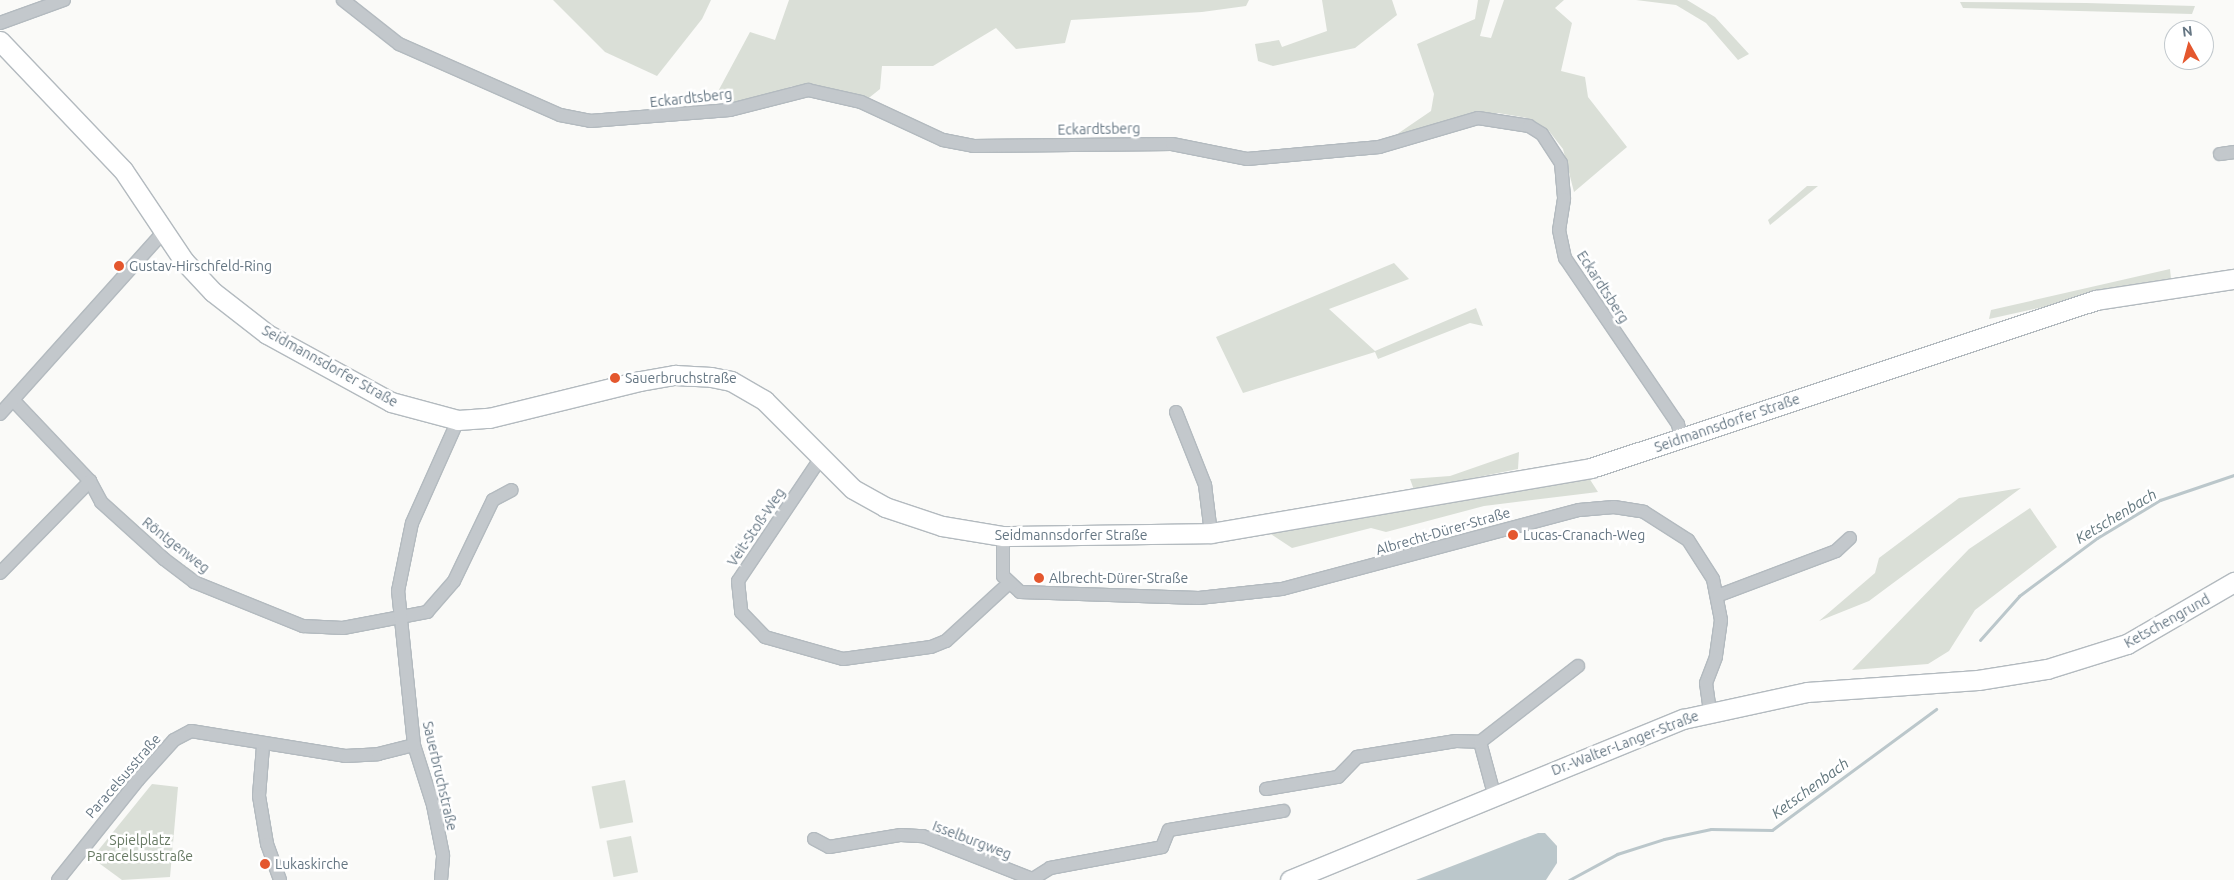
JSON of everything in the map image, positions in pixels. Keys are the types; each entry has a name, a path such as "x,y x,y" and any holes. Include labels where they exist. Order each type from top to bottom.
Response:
{"street":[{"path":"0,23 64,0"},
{"name":"Eckardtsberg","path":"343,0 399,44 560,115 590,121 730,110 808,90 861,102 943,140 973,146 1163,144 1247,159 1378,147 1478,118 1529,126 1542,134 1561,164 1564,199 1559,230 1566,258 1678,424 1681,439"},
{"name":"Seidmannsdorfer Straße","path":"0,41 123,170 184,261 213,292 266,334 391,402 458,420 489,418 640,381 694,374 731,382 765,401 820,459 853,489 885,507 942,526 1003,536 1211,533 1591,468 2096,300 2234,279"},
{"path":"2220,154 2234,152"},
{"path":"0,413 165,230"},
{"name":"Röntgenweg","path":"13,400 90,481 101,502 194,582 303,626 343,628 398,619"},
{"path":"1176,412 1205,485 1211,533"},
{"name":"Sauerbruchstraße","path":"441,880 443,855 433,805 414,745 398,619 403,551 458,420"},
{"name":"Veit-Stoß-Weg","path":"820,459 738,581 741,612 765,637 843,658 931,647 946,641 1008,585"},
{"path":"0,573 90,481"},
{"path":"398,619 427,612 443,599 493,500 512,490"},
{"name":"Albrecht-Dürer-Straße","path":"1008,585 1020,592 1120,597 1255,594 1579,510 1614,507 1644,512 1675,529 1706,564 1718,596 1721,631 1704,692 1710,712"},
{"path":"1003,536 1001,566 1008,585"},
{"path":"1718,596 1836,551 1850,538"},
{"name":"Ketschengrund","path":"2009,676 2100,655 2127,644 2234,582"},
{"path":"1266,789 1338,777 1357,757 1456,740 1480,742 1578,666"},
{"name":"Dr.-Walter-Langer-Straße","path":"1290,880 1636,736 1710,712 1807,692 2009,676"},
{"name":"Paracelsusstraße","path":"58,880 174,740 191,731 206,730 263,746"},
{"path":"1480,742 1494,794"},
{"path":"280,880 260,805 258,770 263,746 345,756 378,754 414,745"},
{"path":"1032,880 1050,868 1162,847 1168,830 1283,811"},
{"name":"Isselburgweg","path":"814,839 829,848 901,835 923,836 1032,880"}],"green space":[{"path":"553,0 711,0 702,19 657,76 605,52"},
{"path":"789,0 1249,0 1246,6 1202,12 1071,20 1065,43 1016,49 996,28 933,66 882,66 880,89 865,101 793,86 731,108 715,97 750,32 775,40"},
{"path":"1322,0 1392,0 1397,15 1355,48 1273,66 1258,61 1255,44 1279,40 1282,47 1327,31"},
{"path":"1478,0 1490,0 1480,36 1491,38 1504,0 1564,0 1555,8 1572,23 1561,71 1585,77 1588,97 1627,147 1574,192 1563,149 1549,131 1527,118 1498,113 1464,116 1387,141 1431,111 1434,94 1417,44 1475,19"},
{"path":"1636,0 1687,0 1715,17 1749,54 1738,60 1706,23 1676,5"},
{"path":"1960,2 2195,6 2192,14 1963,8"},
{"path":"1807,186 1818,186 1770,225 1768,220"},
{"path":"1394,263 1409,279 1329,309 1375,351 1476,308 1483,326 1470,323 1378,359 1375,352 1243,393 1216,337"},
{"path":"2170,269 2171,279 1989,319 1991,310"},
{"path":"1519,452 1518,469 1414,490 1410,479 1450,476"},
{"path":"1589,478 1598,492 1484,506 1386,532 1371,528 1292,548 1266,531"},
{"path":"2021,488 1869,601 1819,621 1875,573 1879,558 1959,498"},
{"path":"2030,508 2057,547 1975,610 1949,651 1928,664 1852,670 1969,549"},
{"path":"625,780 633,822 600,829 592,786"},
{"name":"Spielplatz Paracelsusstraße","path":"152,784 178,787 170,877 122,880 92,858"},
{"path":"631,836 638,872 614,877 606,841"}],"shaded area":[{"path":"1538,833 1545,833 1557,846 1557,863 1546,880 1416,880"}],"waterway":[{"name":"Ketschenbach","path":"1980,640 2019,596 2097,538 2160,500 2234,475"},
{"name":"Ketschenbach","path":"1569,880 1617,854 1664,839 1711,829 1772,830 1936,709"}],"place":[{"name":"Gustav-Hirschfeld-Ring","path":"119,266"},
{"name":"Sauerbruchstraße","path":"615,378"},
{"name":"Lucas-Cranach-Weg","path":"1513,535"},
{"name":"Albrecht-Dürer-Straße","path":"1039,578"},
{"name":"Lukaskirche","path":"265,864"}]}
